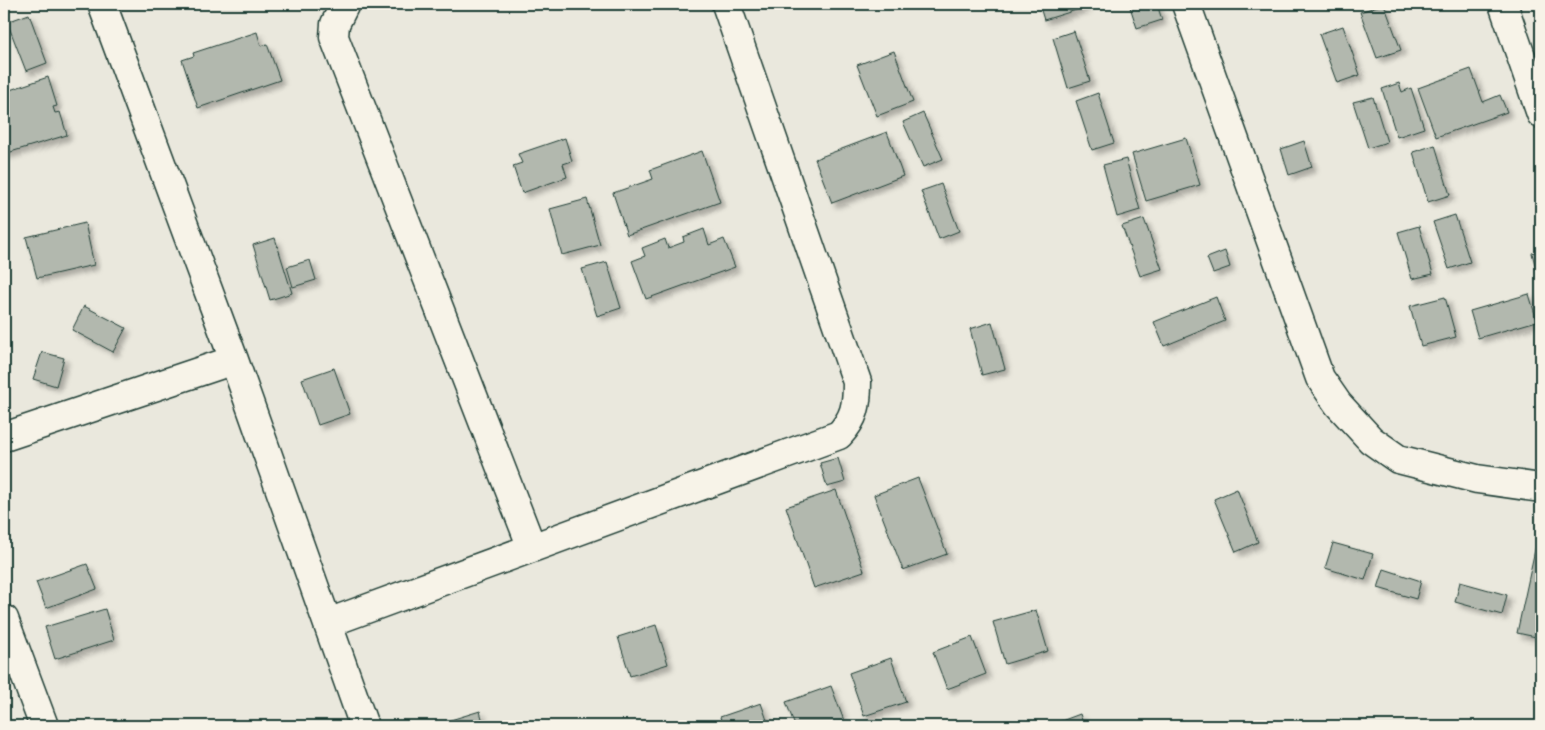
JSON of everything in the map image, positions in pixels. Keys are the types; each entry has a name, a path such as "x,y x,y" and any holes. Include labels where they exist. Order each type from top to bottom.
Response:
{"street":[{"path":"102,4 234,360 364,726"},
{"path":"345,4 335,24 334,37 532,548"},
{"path":"328,623 839,435 847,426 853,416 857,402 856,382 726,4"},
{"path":"1186,4 1320,378 1338,404 1371,440 1398,459 1477,479 1541,488"},
{"path":"1503,4 1541,114"},
{"path":"4,436 234,360"},
{"path":"4,619 44,726"}],"building":[{"path":"1039,4 1085,4 1086,7 1044,20"},
{"path":"1141,4 1157,4 1162,20 1137,28 1130,7"},
{"path":"1384,4 1401,50 1377,58 1360,12"},
{"path":"29,14 47,63 26,71 7,22"},
{"path":"1343,26 1360,75 1337,83 1319,34"},
{"path":"1074,31 1090,81 1068,88 1053,38"},
{"path":"257,32 261,46 267,44 280,80 198,108 182,60 194,56 193,53"},
{"path":"894,51 913,102 877,116 857,65"},
{"path":"1471,69 1483,102 1500,95 1507,112 1436,137 1418,88"},
{"path":"48,77 57,106 53,107 55,113 60,112 67,135 4,154 4,92"},
{"path":"1399,83 1402,92 1411,88 1424,128 1397,137 1382,89"},
{"path":"1098,93 1114,143 1092,150 1076,101"},
{"path":"1373,97 1387,142 1368,148 1353,102"},
{"path":"923,113 943,159 923,167 903,122"},
{"path":"887,132 903,176 832,203 815,159"},
{"path":"565,138 572,161 563,164 567,177 522,193 513,166 522,163 518,154"},
{"path":"1186,138 1200,185 1146,201 1132,154"},
{"path":"1304,141 1312,167 1289,175 1281,149"},
{"path":"1435,145 1450,195 1428,202 1413,152"},
{"path":"702,151 720,202 627,235 613,193 653,179 650,170"},
{"path":"1126,159 1140,210 1117,217 1103,165"},
{"path":"941,184 959,231 939,239 921,191"},
{"path":"587,199 600,245 562,255 550,209"},
{"path":"1455,215 1470,262 1449,269 1433,222"},
{"path":"1144,219 1162,269 1140,276 1122,226"},
{"path":"85,223 94,265 37,278 26,237"},
{"path":"1419,226 1433,274 1412,279 1398,232"},
{"path":"704,229 709,245 724,239 735,267 646,299 632,261 645,256 642,248 665,239 668,248 684,242 683,237"},
{"path":"275,238 292,293 270,300 253,245"},
{"path":"1541,250 1541,268 1536,269 1532,253"},
{"path":"1225,251 1230,267 1213,273 1207,258"},
{"path":"310,260 316,280 293,287 287,267"},
{"path":"607,262 621,308 597,316 582,269"},
{"path":"1529,294 1537,321 1478,338 1470,311"},
{"path":"1216,297 1225,321 1164,346 1154,322"},
{"path":"1445,297 1456,337 1421,346 1410,306"},
{"path":"84,306 126,328 113,352 72,330"},
{"path":"992,322 1005,369 982,375 970,329"},
{"path":"42,352 64,358 56,386 33,379"},
{"path":"334,368 350,414 318,425 302,379"},
{"path":"838,458 845,482 827,487 820,463"},
{"path":"918,478 947,554 903,570 874,495"},
{"path":"1237,489 1258,542 1236,552 1214,499"},
{"path":"836,490 864,571 814,588 786,507"},
{"path":"1333,543 1373,554 1365,580 1325,568"},
{"path":"1536,545 1541,546 1541,638 1517,633"},
{"path":"87,564 97,589 46,608 36,582"},
{"path":"1384,569 1421,581 1416,599 1378,588"},
{"path":"1460,582 1507,595 1502,615 1455,602"},
{"path":"105,609 114,640 55,659 45,627"},
{"path":"1036,610 1048,651 1005,664 993,622"},
{"path":"656,625 668,664 630,676 618,637"},
{"path":"972,637 986,674 947,689 933,652"},
{"path":"891,658 906,702 864,716 849,673"},
{"path":"831,686 846,726 795,726 786,702"},
{"path":"761,703 769,726 723,726 720,717"},
{"path":"480,711 484,726 431,726"},
{"path":"1080,714 1084,726 1048,726"}]}
